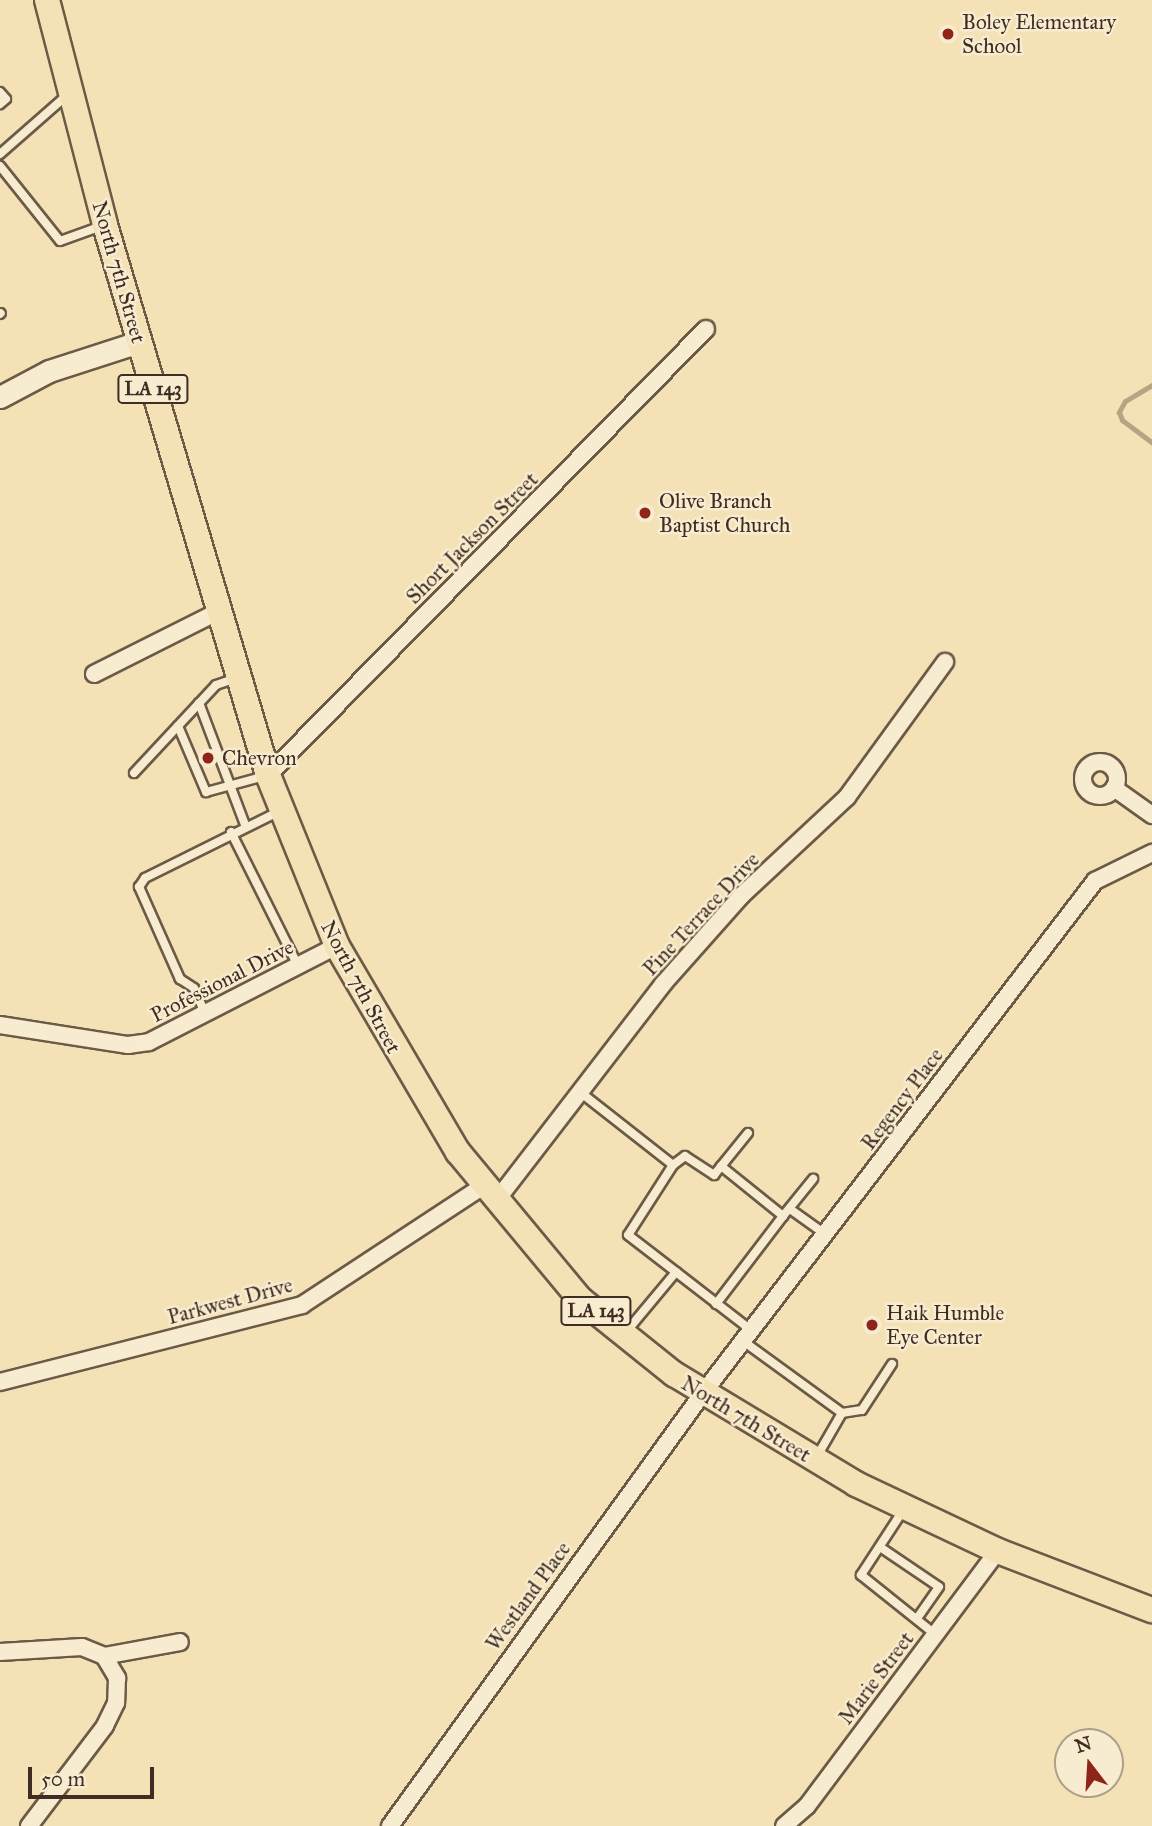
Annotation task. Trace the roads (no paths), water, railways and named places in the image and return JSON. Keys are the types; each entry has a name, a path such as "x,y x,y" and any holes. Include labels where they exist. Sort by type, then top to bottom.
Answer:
{"main road":[{"name":"North 7th Street","path":"47,0 105,225 268,775 337,946 432,1114 490,1194 579,1298 703,1393 815,1461 905,1507 998,1551 1152,1610"}],"street":[{"name":"Short Jackson Street","path":"268,775 706,329"},
{"path":"0,397 49,371 139,342"},
{"path":"94,674 219,611"},
{"name":"Pine Terrace Drive","path":"490,1194 580,1092 663,984 741,896 847,797 945,662"},
{"path":"1114,788 1152,815"},
{"name":"Regency Place","path":"703,1393 1095,881 1152,853"},
{"name":"Professional Drive","path":"0,1025 128,1045 161,1037 337,946"},
{"name":"Parkwest Drive","path":"1,1380 302,1305 490,1194"},
{"name":"Westland Place","path":"390,1826 703,1393"},
{"name":"Marie Street","path":"784,1826 807,1807 998,1551"},
{"path":"0,1652 82,1647 104,1656 180,1642"},
{"path":"29,1826 105,1726 116,1703 117,1678 104,1656"}],"lane":[{"path":"0,92 5,100 0,104"},
{"path":"0,154 70,92"},
{"path":"0,166 60,240 105,225"},
{"path":"134,773 216,685 238,677"},
{"path":"199,703 245,825"},
{"path":"178,726 203,788 212,793 268,775"},
{"path":"205,1013 194,988 180,979 139,887 145,877 245,825 281,811"},
{"path":"231,832 298,966"},
{"path":"580,1092 673,1166"},
{"path":"748,1133 714,1175 685,1156 673,1166 628,1235 716,1304 747,1335 842,1413"},
{"path":"721,1166 783,1216"},
{"path":"716,1304 813,1179"},
{"path":"790,1209 825,1234"},
{"path":"624,1334 676,1272"},
{"path":"815,1461 842,1413 862,1409 892,1364"},
{"path":"905,1507 861,1575 935,1634"},
{"path":"880,1547 939,1587 917,1619"}],"waterway":[{"path":"1152,385 1125,401 1119,412 1122,420 1152,443"}],"place":[{"name":"Boley Elementary School","path":"948,34"},
{"name":"Olive Branch Baptist Church","path":"645,513"},
{"name":"Chevron","path":"208,758"},
{"name":"Haik Humble Eye Center","path":"872,1325"}]}
